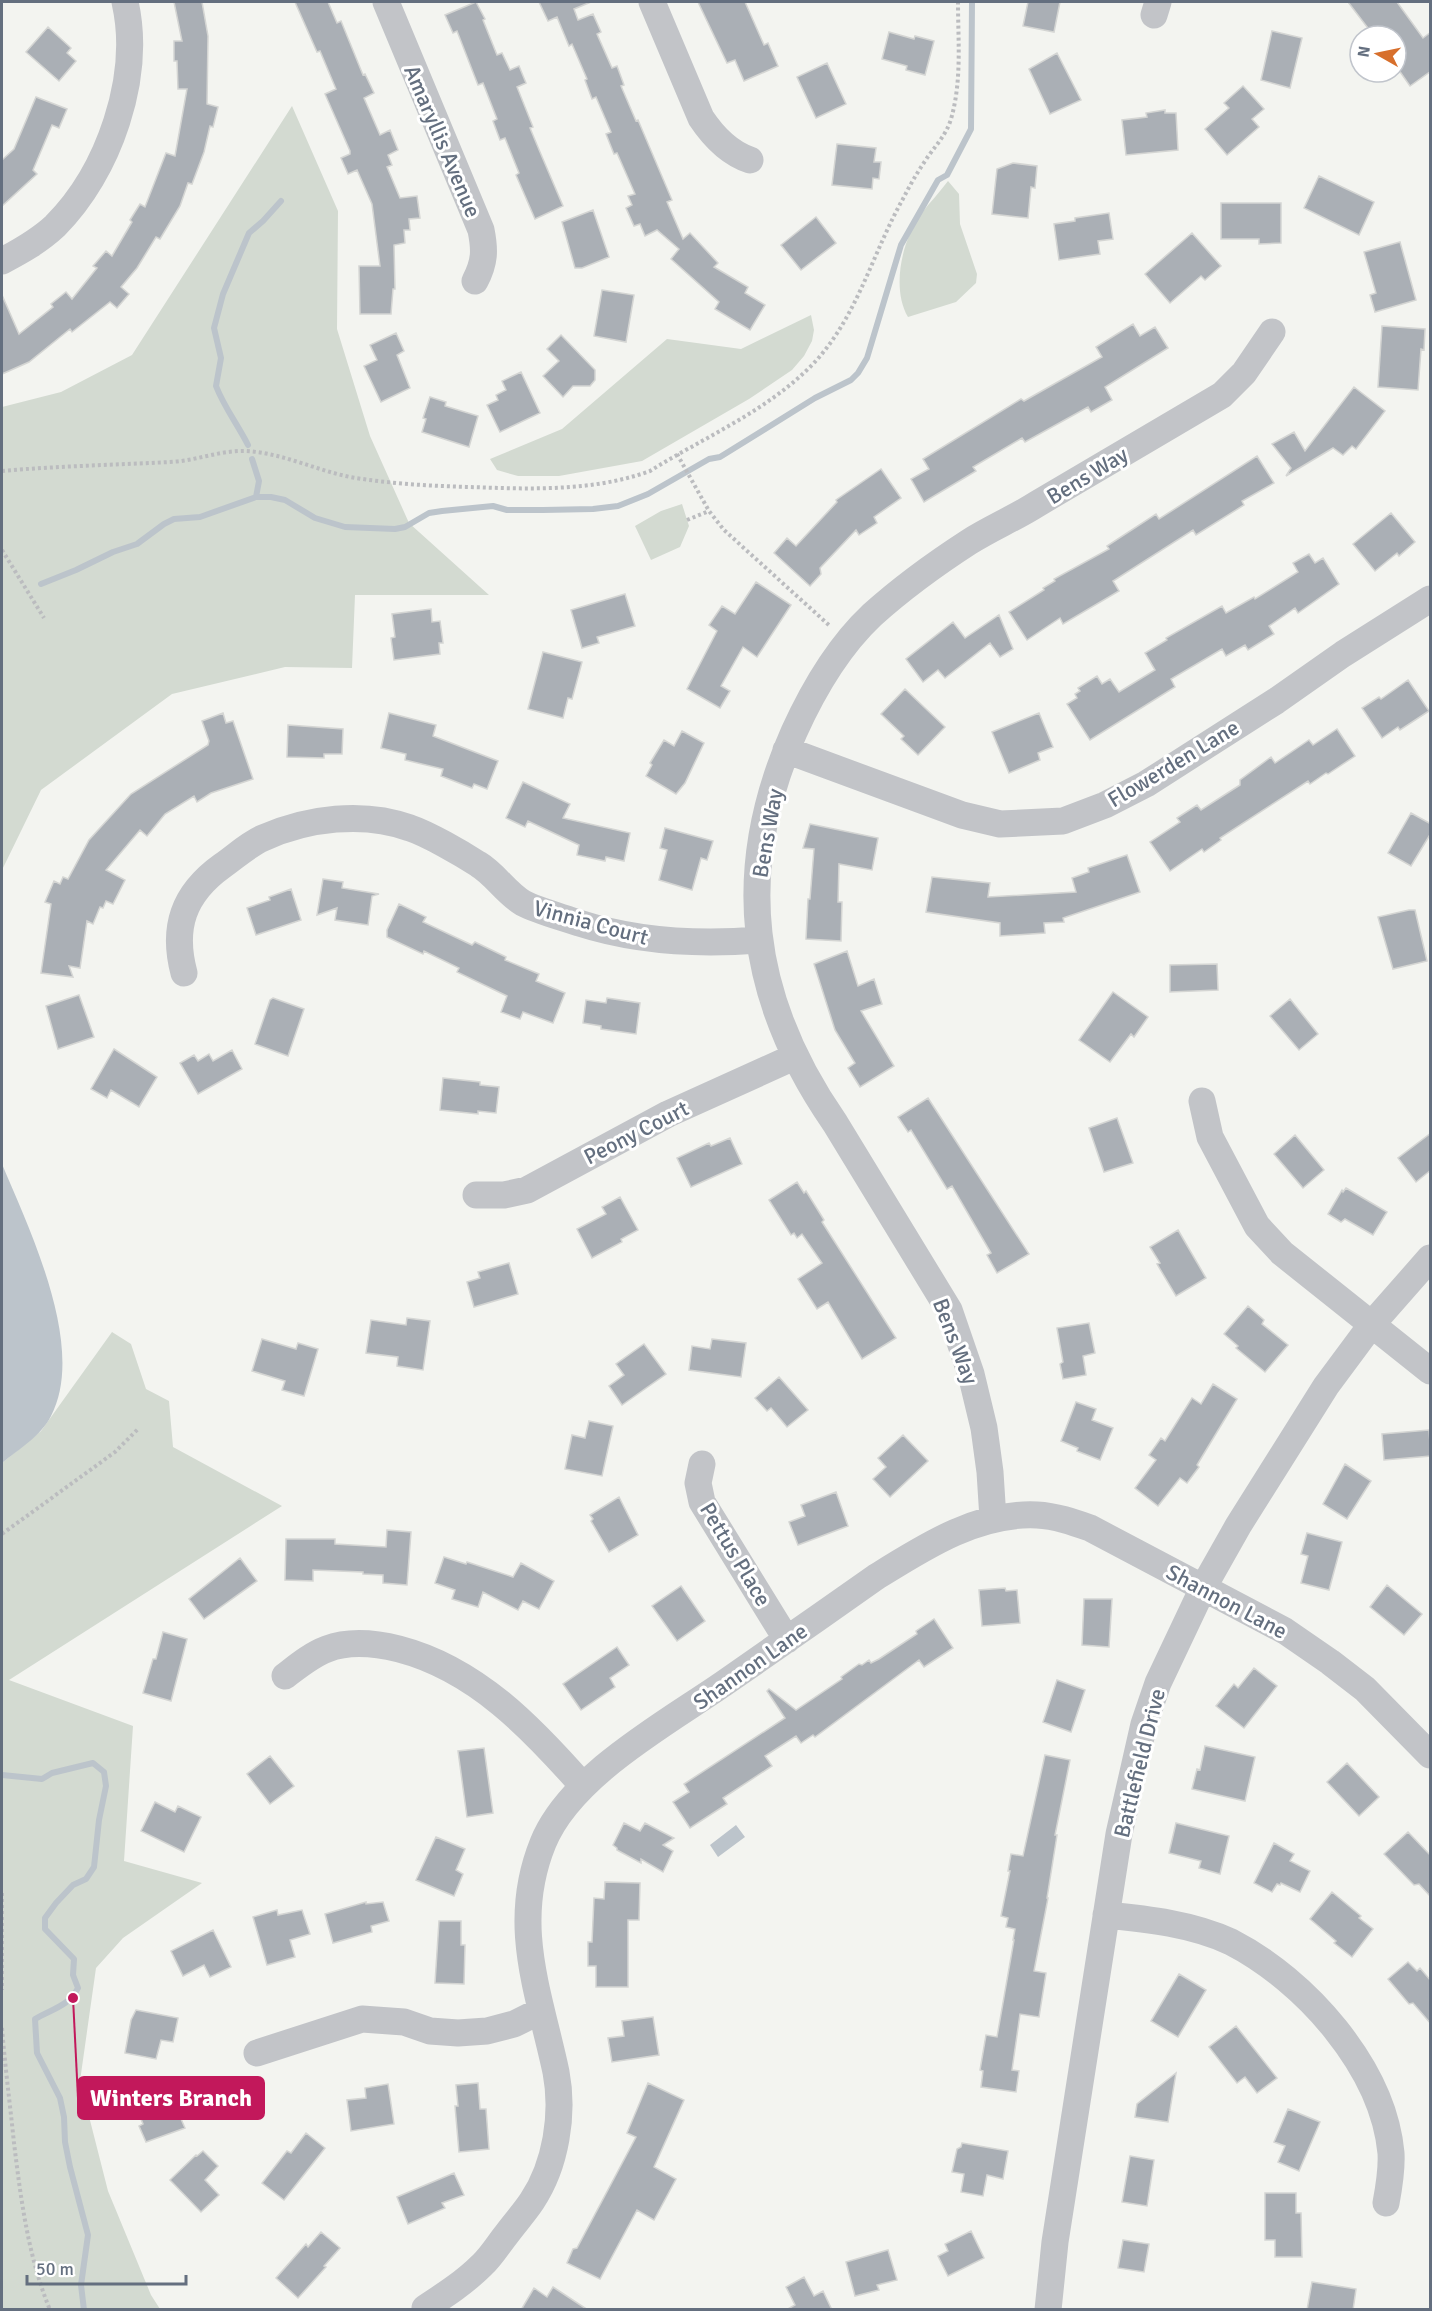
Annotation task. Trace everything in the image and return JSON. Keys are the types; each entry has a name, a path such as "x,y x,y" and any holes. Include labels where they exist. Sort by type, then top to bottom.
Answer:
{"street":[{"path":"2,261 34,244 54,227 72,208 91,181 106,152 118,117 126,80 128,49 125,2"},
{"name":"Amaryllis Avenue","path":"386,2 481,230 485,249 484,264 475,281"},
{"path":"652,2 701,118 710,132 726,147 750,160"},
{"name":"Bens Way","path":"993,1519 984,1428 971,1374 949,1310 815,1094 794,1057 777,1015 759,940 756,903 759,858 768,806 786,750 806,706 848,642 873,614 920,576 970,541 1034,506 1221,395 1244,373 1272,333"},
{"name":"Flowerden Lane","path":"786,750 962,815 1000,824 1063,821 1106,805 1146,784 1431,599"},
{"name":"Vinnia Court","path":"184,973 179,953 179,932 184,912 191,897 210,875 261,838 296,825 337,819 378,820 410,828 480,865 523,903 579,923 619,934 670,942 715,944 759,940"},
{"name":"Peony Court","path":"476,1195 504,1195 527,1190 668,1114 794,1057"},
{"path":"1202,1101 1210,1137 1257,1226 1282,1253 1431,1371"},
{"name":"Battlefield Drive","path":"1048,2310 1055,2242 1123,1815 1144,1724 1158,1683 1203,1588 1238,1526 1326,1386 1372,1324 1431,1258"},
{"name":"Pettus Place","path":"702,1464 698,1483 702,1502 787,1640"},
{"name":"Shannon Lane","path":"424,2307 456,2288 484,2264 533,2200 547,2170 556,2141 559,2111 556,2074 540,2011 527,1932 533,1874 543,1841 562,1811 583,1786 626,1751 917,1551 993,1519 1037,1515 1064,1519 1090,1528 1285,1631 1365,1689 1431,1755"},
{"path":"285,1676 312,1656 328,1648 351,1643 383,1645 414,1653 452,1669 505,1706 544,1743 583,1786"},
{"path":"1106,1915 1142,1918 1186,1927 1229,1941 1262,1960 1292,1983 1314,2004 1343,2039 1376,2099 1386,2128 1390,2153 1390,2179 1386,2203"},
{"path":"257,2053 362,2019 404,2022 430,2031 458,2033 487,2031 540,2011"}],"path":[{"path":"2,471 169,462 244,451 281,457 329,473 382,482 461,487 560,488 633,477 650,471 748,414 790,386 829,347 854,306 903,198 951,121 958,79 958,2"},
{"path":"677,454 709,511 737,544 848,642"},
{"path":"687,519 709,511"},
{"path":"2,550 44,618"},
{"path":"2,1534 115,1452 139,1428"},
{"path":"2,1893 2,1990"},
{"path":"2,2028 20,2195 28,2240 40,2285 50,2310"}],"shaded area":[{"path":"292,106 338,211 337,329 370,436 409,523 489,595 355,595 352,668 285,667 172,694 41,790 2,870 2,407 61,392 132,355"},
{"path":"948,181 959,194 960,224 977,274 976,283 956,302 908,317 900,292 904,250 921,214"},
{"path":"811,315 814,330 812,341 804,356 792,370 749,399 642,461 559,476 518,476 497,470 490,459 562,429 667,339 741,349"},
{"path":"682,504 689,526 680,547 651,560 635,526 661,511"},
{"path":"2,1164 39,1254 50,1288 58,1323 62,1357 60,1388 51,1416 36,1436 2,1463"},
{"path":"112,1332 131,1344 146,1389 169,1401 173,1447 282,1506 9,1680 133,1726 124,1861 202,1883 123,1938 96,1968 80,2081 108,2191 151,2295 160,2309 2,2310 2,1463 41,1431"},
{"path":"736,1825 745,1837 718,1857 710,1845"}],"building":[{"path":"174,2 202,2 208,36 207,104 218,107 192,184 188,183 180,206 160,239 156,237 137,268 121,287 129,294 117,308 110,302 72,332 70,329 29,362 2,374 2,295 19,334 53,307 51,304 66,292 72,299 97,268 93,266 106,251 112,256 140,204 145,207 166,153 175,156 187,89 178,89 174,41 182,41"},
{"path":"295,2 328,2 337,23 341,21 363,75 365,74 374,93 364,98 380,135 390,130 398,150 388,155 392,165 387,167 400,198 417,196 420,218 409,219 410,230 404,230 405,243 394,245 395,289 393,289 391,314 360,314 359,266 380,266 372,204 357,170 348,174 341,158 350,154 350,151 325,94 336,89"},
{"path":"476,2 485,19 483,20 497,55 502,53 510,70 519,66 526,83 517,87 533,127 530,128 563,206 535,219 516,175 519,173 505,138 500,140 493,121 497,119 483,83 478,85 457,31 453,33 445,15"},
{"path":"539,2 591,2 574,9 578,20 593,14 601,32 597,34 612,68 617,66 624,85 621,86 672,200 667,202 683,239 690,233 718,263 714,267 748,287 745,293 765,305 750,330 715,309 719,302 671,259 679,249 657,230 645,236 640,224 634,226 626,208 632,205 628,196 635,194 606,134 611,132 596,97 592,99 585,80 587,79 572,44 569,46 557,17 548,21"},
{"path":"698,2 745,2 764,45 768,43 778,66 744,81 735,60 727,63"},
{"path":"1028,2 1060,2 1054,32 1023,26"},
{"path":"1348,2 1397,2 1423,38 1431,32 1431,71 1410,86 1408,83 1408,24 1365,24"},
{"path":"48,27 71,48 67,53 76,61 59,81 26,52"},
{"path":"1272,31 1302,38 1290,88 1261,80"},
{"path":"889,32 914,39 915,36 934,41 925,75 906,70 907,66 882,59"},
{"path":"1057,53 1081,100 1050,114 1029,69"},
{"path":"827,63 846,104 816,118 797,77"},
{"path":"1243,86 1264,109 1252,119 1259,127 1227,155 1205,129 1229,108 1224,103"},
{"path":"36,97 67,109 59,128 52,125 33,170 37,174 2,206 2,160 14,149"},
{"path":"1165,110 1165,113 1176,113 1178,150 1126,155 1122,120 1147,117 1146,113"},
{"path":"837,144 876,148 874,162 881,162 879,179 873,178 872,189 832,185"},
{"path":"1013,163 1037,166 1035,188 1031,187 1028,218 992,214 997,169"},
{"path":"1319,176 1374,202 1359,235 1304,208"},
{"path":"1221,203 1281,203 1281,243 1259,244 1259,239 1221,239"},
{"path":"593,210 609,257 582,268 575,268 562,222"},
{"path":"1109,213 1113,239 1098,241 1100,254 1059,260 1054,224"},
{"path":"816,217 836,243 801,270 781,245"},
{"path":"1192,233 1221,266 1205,280 1201,276 1170,303 1145,274"},
{"path":"1400,242 1416,300 1375,312 1370,295 1376,293 1364,252"},
{"path":"602,290 634,295 626,342 594,336"},
{"path":"1133,324 1140,336 1155,327 1168,348 1105,387 1112,400 1091,412 1088,407 1025,442 1022,438 973,467 976,471 924,502 911,479 929,469 923,459 1021,399 1024,401 1102,357 1096,347"},
{"path":"1382,326 1425,329 1418,390 1378,387"},
{"path":"396,333 404,351 397,355 410,388 381,402 364,366 377,360 370,345"},
{"path":"561,335 595,370 595,380 590,386 573,386 563,397 543,376 559,361 547,349"},
{"path":"521,372 540,413 500,432 487,405 498,400 496,395 506,390 502,381"},
{"path":"1354,387 1385,411 1356,449 1352,446 1343,455 1333,448 1286,476 1291,468 1272,444 1294,432 1305,451"},
{"path":"430,397 446,402 445,406 478,416 469,447 422,432 426,419 423,418"},
{"path":"1257,456 1274,483 1242,501 1244,505 1196,535 1193,530 1113,581 1119,591 1063,624 1060,618 1027,640 1009,612 1044,590 1043,588 1055,581 1054,579 1109,549 1107,546 1156,514 1159,519"},
{"path":"881,469 901,498 874,517 877,523 859,535 856,530 820,568 821,574 810,586 774,553 787,538 796,546 837,502 836,500"},
{"path":"1391,513 1415,542 1399,556 1397,553 1375,571 1353,544"},
{"path":"1309,554 1315,563 1323,558 1339,584 1298,613 1295,608 1269,626 1274,634 1248,650 1245,645 1226,656 1222,649 1171,679 1175,687 1090,740 1067,704 1077,698 1075,694 1080,691 1078,688 1097,676 1102,684 1110,679 1119,692 1155,670 1145,653 1167,640 1166,638 1222,606 1226,613 1254,597 1255,599 1298,572 1293,563"},
{"path":"756,582 791,605 757,657 743,647 721,686 730,691 720,708 687,689 717,631 709,625 722,606 735,614"},
{"path":"625,594 635,626 597,637 599,643 582,648 571,610"},
{"path":"431,609 432,622 440,621 443,643 439,643 440,654 394,660 391,638 395,637 392,614"},
{"path":"999,615 1013,649 1000,657 990,643 945,678 938,670 923,682 906,659 953,622 965,638"},
{"path":"543,652 582,662 572,699 568,698 563,718 528,709"},
{"path":"1408,680 1429,711 1400,730 1398,727 1382,738 1362,708 1379,697 1381,699"},
{"path":"905,689 945,727 918,755 901,739 904,736 881,714"},
{"path":"223,713 226,723 233,721 253,779 211,793 197,802 194,796 165,814 147,836 140,830 106,870 125,880 113,904 106,901 103,908 100,907 93,924 87,921 80,968 69,966 73,977 41,973 51,904 45,902 54,881 60,884 63,877 68,879 89,840 131,794 208,745 209,741 202,721"},
{"path":"389,713 436,725 433,736 498,761 487,789 474,784 472,788 441,776 443,769 405,760 406,754 381,748"},
{"path":"1039,713 1053,747 1038,753 1040,760 1009,773 992,732"},
{"path":"288,725 343,729 342,754 324,754 324,758 287,757"},
{"path":"1337,729 1355,756 1310,784 1308,781 1220,838 1221,840 1204,852 1202,849 1170,871 1150,842 1180,822 1177,818 1197,805 1201,810 1240,785 1240,780 1271,757 1275,763 1309,740 1313,745"},
{"path":"682,731 704,743 685,783 676,794 646,776 652,765 650,763 664,740 674,746"},
{"path":"523,782 570,804 563,818 630,833 624,861 606,857 605,861 577,855 579,845 528,821 525,827 506,818"},
{"path":"1411,813 1431,824 1431,833 1411,866 1388,853"},
{"path":"810,824 878,838 872,870 839,864 838,902 842,902 841,941 806,939 814,849 803,848"},
{"path":"665,828 713,841 707,860 701,858 692,890 659,880 667,850 660,848"},
{"path":"1127,855 1140,892 1063,918 1064,922 1044,923 1045,933 1000,936 1000,923 926,912 932,877 990,883 988,897 1076,892 1072,878 1089,872 1088,868"},
{"path":"323,879 343,882 342,888 379,894 372,896 368,925 335,920 337,908 317,915"},
{"path":"291,889 301,920 256,935 247,908"},
{"path":"399,904 426,917 423,922 472,945 475,942 506,957 505,960 539,974 536,981 565,993 553,1023 523,1012 520,1019 501,1012 507,996 457,972 459,968 387,937 387,930"},
{"path":"1415,910 1427,961 1393,969 1378,917"},
{"path":"847,951 858,986 874,979 882,1004 861,1011 894,1066 860,1087 848,1068 855,1063 835,1030 814,964"},
{"path":"1217,964 1218,990 1170,992 1170,965"},
{"path":"1113,992 1148,1017 1134,1037 1131,1034 1110,1062 1079,1040"},
{"path":"79,995 94,1037 58,1049 46,1006"},
{"path":"273,998 304,1009 288,1056 255,1044 270,1000"},
{"path":"607,998 640,1003 636,1034 601,1029 601,1026 583,1023 586,1000 606,1003"},
{"path":"1290,999 1318,1034 1299,1050 1270,1016"},
{"path":"114,1049 157,1077 139,1107 111,1090 107,1098 91,1089"},
{"path":"232,1050 242,1069 198,1094 180,1063 194,1055 198,1061 209,1054 213,1061"},
{"path":"443,1078 480,1082 480,1085 499,1087 496,1113 478,1111 478,1114 440,1110"},
{"path":"928,1098 1029,1254 997,1273 987,1255 991,1253 952,1186 947,1189 911,1130 908,1132 898,1117"},
{"path":"1117,1118 1133,1163 1104,1172 1089,1128"},
{"path":"1431,1133 1431,1170 1416,1182 1398,1158"},
{"path":"1295,1135 1324,1170 1303,1188 1274,1154"},
{"path":"730,1138 742,1164 691,1187 677,1158 709,1143 711,1146"},
{"path":"797,1182 804,1193 806,1191 824,1220 822,1222 896,1338 862,1359 828,1302 817,1309 798,1279 822,1263 802,1234 797,1238 794,1233 791,1235 769,1200"},
{"path":"1346,1188 1387,1212 1373,1235 1345,1219 1341,1222 1328,1214 1342,1190 1343,1192"},
{"path":"620,1197 638,1230 621,1239 622,1242 592,1258 577,1229 606,1214 602,1207"},
{"path":"1178,1230 1206,1278 1176,1296 1150,1247"},
{"path":"509,1263 518,1294 474,1307 467,1282 480,1278 478,1272"},
{"path":"1248,1306 1264,1320 1262,1324 1288,1345 1265,1372 1236,1348 1238,1346 1224,1334"},
{"path":"407,1318 430,1321 423,1370 397,1366 398,1357 366,1353 371,1320 406,1325"},
{"path":"1089,1323 1095,1353 1083,1356 1086,1375 1063,1379 1060,1364 1063,1362 1057,1328"},
{"path":"262,1339 296,1349 298,1343 318,1349 304,1396 282,1390 285,1381 252,1371"},
{"path":"712,1339 746,1343 741,1377 689,1370 692,1346 710,1349"},
{"path":"644,1344 666,1374 622,1405 609,1386 624,1375 616,1364"},
{"path":"779,1377 808,1410 787,1427 771,1408 767,1411 755,1398"},
{"path":"1213,1384 1237,1399 1197,1465 1199,1467 1187,1483 1180,1478 1158,1506 1135,1488 1156,1460 1149,1455 1161,1438 1165,1441 1192,1398 1201,1404"},
{"path":"1076,1402 1096,1409 1092,1420 1113,1428 1100,1460 1077,1451 1078,1448 1061,1441"},
{"path":"589,1421 613,1426 602,1476 565,1469 572,1435 585,1438"},
{"path":"1429,1430 1431,1456 1384,1460 1382,1434"},
{"path":"903,1435 928,1461 890,1497 873,1479 886,1467 878,1458"},
{"path":"1345,1464 1371,1481 1347,1519 1323,1504"},
{"path":"836,1492 848,1526 798,1545 789,1522 805,1516 801,1505"},
{"path":"619,1497 638,1535 609,1552 591,1521 593,1519 590,1515"},
{"path":"387,1530 411,1532 407,1585 383,1583 383,1575 363,1574 363,1572 313,1570 313,1581 285,1580 286,1539 335,1539 335,1544 386,1547"},
{"path":"1307,1533 1342,1542 1329,1590 1301,1583 1308,1556 1301,1554"},
{"path":"444,1557 513,1577 521,1563 554,1581 539,1609 523,1601 518,1610 483,1592 478,1607 452,1599 455,1590 435,1583"},
{"path":"240,1558 257,1581 204,1619 189,1599"},
{"path":"1387,1585 1422,1614 1404,1635 1370,1607"},
{"path":"681,1586 705,1621 677,1641 652,1606"},
{"path":"1005,1588 1006,1591 1017,1590 1020,1623 982,1626 979,1590"},
{"path":"1084,1599 1112,1599 1109,1647 1082,1645"},
{"path":"934,1619 953,1648 924,1667 919,1660 815,1737 813,1735 801,1743 796,1736 765,1756 772,1766 723,1798 727,1804 690,1828 673,1802 689,1792 684,1784 785,1718 767,1691 769,1689 796,1710 842,1679 841,1677 859,1664 862,1665 869,1660 871,1663 879,1659 917,1634 916,1631"},
{"path":"163,1632 187,1639 171,1701 143,1693"},
{"path":"617,1647 629,1665 610,1678 615,1687 581,1710 563,1684"},
{"path":"1254,1668 1277,1686 1244,1728 1216,1706 1234,1684 1238,1688"},
{"path":"1057,1680 1085,1690 1071,1732 1043,1722"},
{"path":"1205,1746 1255,1757 1245,1801 1192,1789 1197,1769 1200,1770"},
{"path":"484,1748 493,1813 467,1817 458,1751"},
{"path":"1045,1755 1070,1760 1055,1835 1057,1835 1048,1898 1034,1971 1046,1973 1039,2017 1020,2014 1012,2070 1019,2071 1016,2092 981,2087 983,2071 980,2070 986,2035 997,2037 1014,1940 1015,1929 1006,1927 1008,1918 1001,1916 1011,1854 1023,1856"},
{"path":"270,1756 294,1786 270,1804 247,1774"},
{"path":"1347,1763 1379,1797 1359,1816 1327,1782"},
{"path":"155,1802 175,1812 178,1806 201,1817 184,1852 141,1831"},
{"path":"624,1823 640,1831 645,1823 674,1838 663,1845 673,1851 663,1872 641,1859 641,1863 617,1850 613,1845"},
{"path":"1176,1823 1229,1836 1220,1874 1199,1868 1201,1861 1169,1853"},
{"path":"1408,1832 1431,1856 1431,1897 1419,1884 1414,1885 1384,1854"},
{"path":"436,1837 465,1849 456,1870 463,1874 454,1896 416,1880"},
{"path":"1274,1843 1294,1854 1290,1861 1310,1871 1300,1892 1281,1883 1277,1884 1272,1892 1254,1883"},
{"path":"605,1882 640,1883 639,1920 628,1920 628,1987 596,1987 596,1966 588,1966 588,1942 592,1942 594,1898 604,1899"},
{"path":"1332,1892 1373,1929 1352,1957 1310,1919"},
{"path":"366,1902 366,1904 383,1902 389,1921 371,1926 372,1932 333,1943 325,1914"},
{"path":"277,1910 278,1915 302,1910 310,1934 290,1940 295,1957 267,1965 253,1917"},
{"path":"439,1921 461,1921 461,1945 465,1945 464,1984 435,1983"},
{"path":"213,1930 231,1967 210,1977 204,1965 183,1976 171,1951"},
{"path":"1408,1962 1417,1971 1420,1968 1431,1981 1431,2024 1413,2003 1409,2004 1388,1979"},
{"path":"1179,1974 1206,1990 1178,2037 1151,2021"},
{"path":"136,2010 178,2018 173,2042 161,2040 156,2059 125,2053 131,2020"},
{"path":"653,2017 659,2055 612,2062 608,2038 624,2036 622,2021"},
{"path":"1236,2026 1277,2078 1257,2093 1245,2077 1237,2083 1209,2047"},
{"path":"1176,2073 1168,2122 1135,2117 1137,2104"},
{"path":"174,2082 184,2107 177,2110 185,2128 146,2142 139,2126 143,2124 133,2100"},
{"path":"478,2083 480,2109 486,2109 489,2149 459,2152 455,2106 458,2106 456,2085"},
{"path":"648,2083 684,2100 654,2167 676,2179 654,2220 637,2210 600,2279 567,2263 636,2137 627,2133"},
{"path":"388,2084 394,2124 351,2131 347,2100 366,2098 365,2088"},
{"path":"1288,2109 1320,2122 1299,2171 1278,2162 1285,2146 1274,2142"},
{"path":"306,2133 325,2148 284,2200 262,2183 287,2151 291,2153"},
{"path":"962,2143 1008,2151 1003,2179 987,2175 983,2196 961,2192 964,2174 952,2172 957,2149"},
{"path":"203,2151 218,2166 205,2180 219,2195 201,2212 170,2180"},
{"path":"1130,2156 1154,2160 1147,2206 1122,2202"},
{"path":"454,2173 464,2195 442,2203 445,2208 408,2224 397,2197"},
{"path":"1265,2193 1296,2193 1296,2213 1301,2213 1302,2257 1275,2257 1275,2240 1265,2240"},
{"path":"971,2231 984,2258 948,2276 938,2256 948,2251 945,2244"},
{"path":"321,2232 340,2248 298,2298 276,2278 306,2244 308,2247"},
{"path":"1123,2240 1149,2244 1144,2272 1118,2268"},
{"path":"888,2250 897,2280 877,2285 879,2290 855,2296 846,2262"},
{"path":"804,2277 814,2296 823,2291 832,2310 786,2310 795,2305 786,2287"},
{"path":"1312,2282 1356,2289 1353,2310 1307,2310"},
{"path":"553,2287 588,2310 521,2310 534,2288 547,2297"}],"waterway":[{"path":"41,584 113,552 137,544 174,519 200,517 256,497 285,500 315,518 345,527 395,529 405,527 429,513 442,511 493,506 507,510 593,509 618,506 648,494 709,459 720,457 815,398 851,380 867,358 901,245 938,180 947,175 971,129 972,2"},
{"path":"248,445 216,386 221,358 214,328 223,294 249,233 281,201"},
{"path":"252,459 259,481 256,497"},
{"path":"2,1775 42,1779 52,1773 93,1763 104,1772 106,1786 99,1820 94,1867 86,1879 73,1885 45,1918 45,1929 74,1959 73,1975 78,1988 65,2003 35,2019 37,2053 60,2098 70,2167 88,2235 81,2285 84,2310"}],"place":[{"name":"Winters Branch","path":"73,1998"}]}
